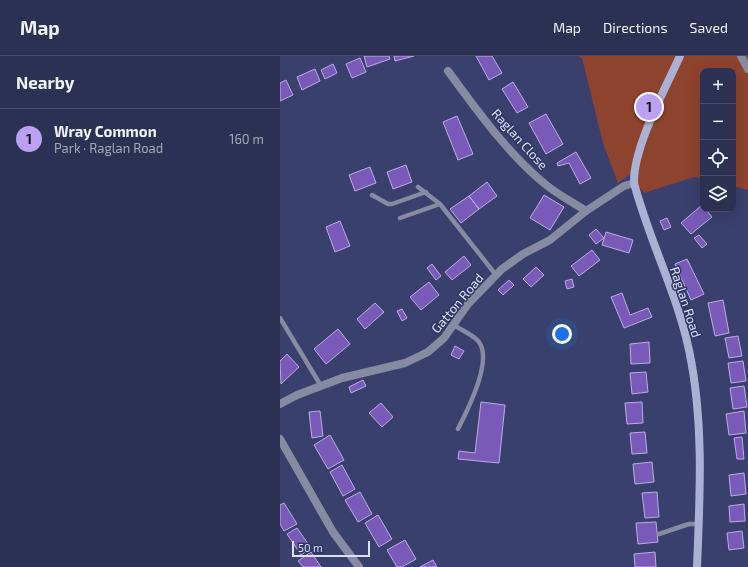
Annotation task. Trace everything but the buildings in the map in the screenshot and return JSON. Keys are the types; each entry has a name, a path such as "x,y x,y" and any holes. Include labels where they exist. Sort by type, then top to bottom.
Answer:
{"street":[{"name":"Raglan Road","path":"680,56 640,149 635,166 634,183 674,298 689,350 698,422 700,502 697,567"},
{"path":"741,56 748,69"},
{"name":"Raglan Close","path":"448,71 526,167 545,185 586,211"},
{"name":"Gatton Road","path":"280,404 342,378 405,363 420,357 436,346 454,325 468,304 496,275 523,254 550,240 586,211 624,186 634,183"},
{"path":"280,439 333,532 360,567"}],"lane":[{"path":"418,187 440,204 496,275"},
{"path":"372,195 388,204 392,204 426,192"},
{"path":"400,218 440,204"},
{"path":"280,318 322,386"},
{"path":"454,325 479,342 484,354 472,400 458,429"},
{"path":"659,534 689,524 699,524"}],"shaded area":[{"path":"578,56 748,56 748,190 736,187 736,68 700,68 700,178 694,177 644,193 629,175 618,183 603,143 582,58"}],"place":[{"name":"Wray Common","path":"649,107"}]}
